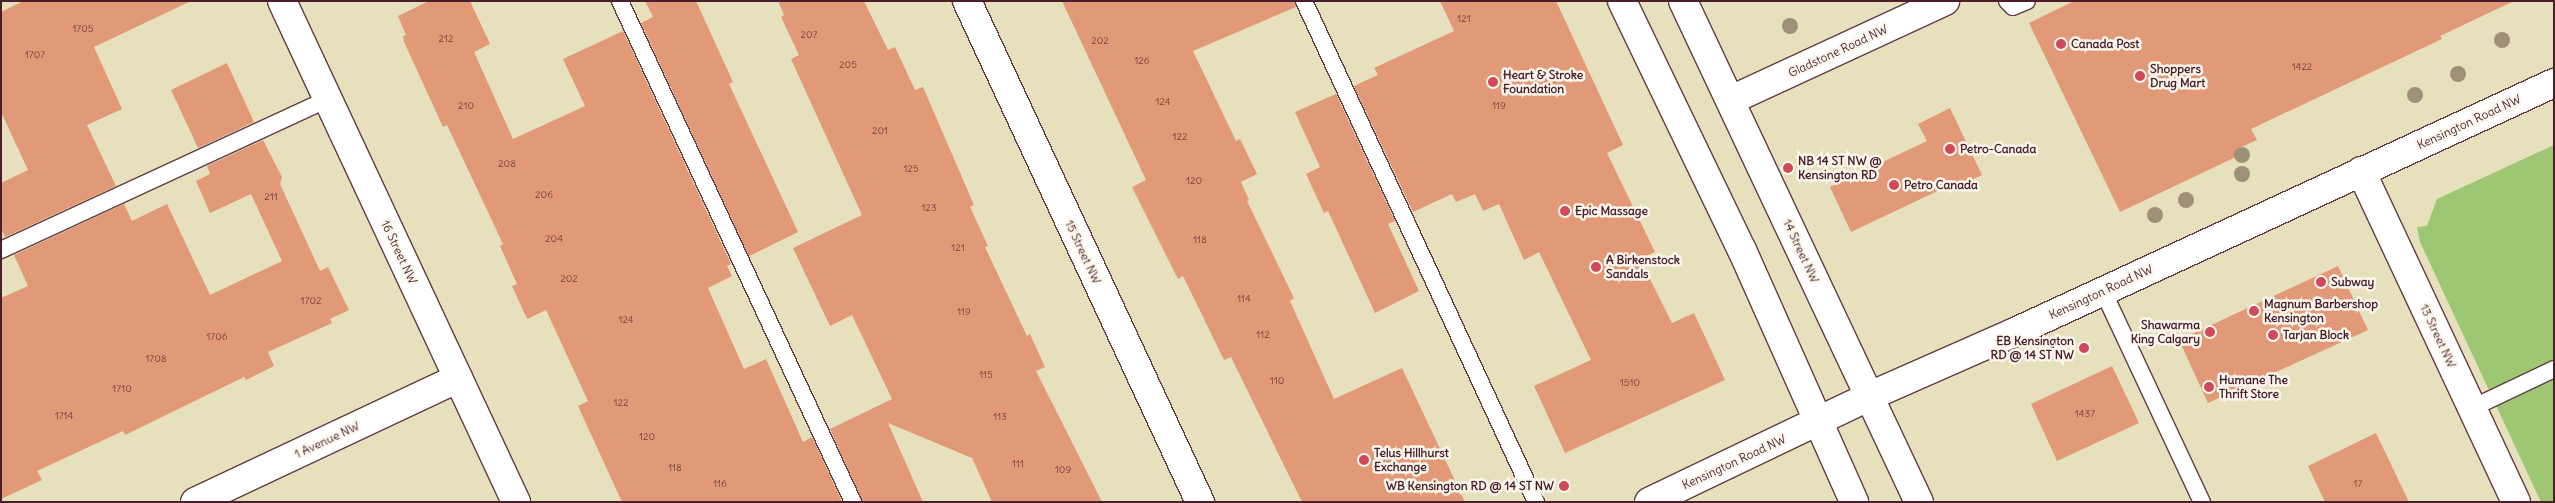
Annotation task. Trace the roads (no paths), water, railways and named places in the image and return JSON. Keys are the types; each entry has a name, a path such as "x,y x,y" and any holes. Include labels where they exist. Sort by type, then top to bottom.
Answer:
{"street":[{"name":"16 Street NW","path":"282,1 516,502"},
{"name":"15 Street NW","path":"967,1 1200,502"},
{"path":"1622,1 1742,250 1854,502"},
{"name":"14 Street NW","path":"1683,1 1919,502"},
{"name":"Gladstone Road NW","path":"1731,100 1944,1"},
{"name":"Kensington Road NW","path":"1649,502 1870,396 2554,83"},
{"name":"13 Street NW","path":"2361,171 2516,502"},
{"name":"1 Avenue NW","path":"195,502 458,378"}],"lane":[{"path":"620,1 853,502"},
{"path":"1304,1 1536,502"},
{"path":"2007,1 2013,8 2027,1"},
{"path":"1,250 328,99"},
{"path":"2103,291 2202,502"},
{"path":"2472,408 2554,369"}],"place":[{"name":"Canada Post","path":"2061,44"},
{"name":"Shoppers Drug Mart","path":"2140,76"},
{"name":"Heart & Stroke Foundation","path":"1493,82"},
{"name":"Petro-Canada","path":"1950,149"},
{"name":"NB 14 ST NW @ Kensington RD","path":"1788,168"},
{"name":"Petro Canada","path":"1894,185"},
{"name":"Epic Massage","path":"1565,211"},
{"name":"A Birkenstock Sandals","path":"1596,267"},
{"name":"Subway","path":"2321,282"},
{"name":"Magnum Barbershop Kensington","path":"2254,311"},
{"name":"Shawarma King Calgary","path":"2210,332"},
{"name":"Tarjan Block","path":"2273,335"},
{"name":"EB Kensington RD @ 14 ST NW","path":"2084,348"},
{"name":"Humane The Thrift Store","path":"2209,387"},
{"name":"Telus Hillhurst Exchange","path":"1364,460"},
{"name":"WB Kensington RD @ 14 ST NW","path":"1564,486"}]}
